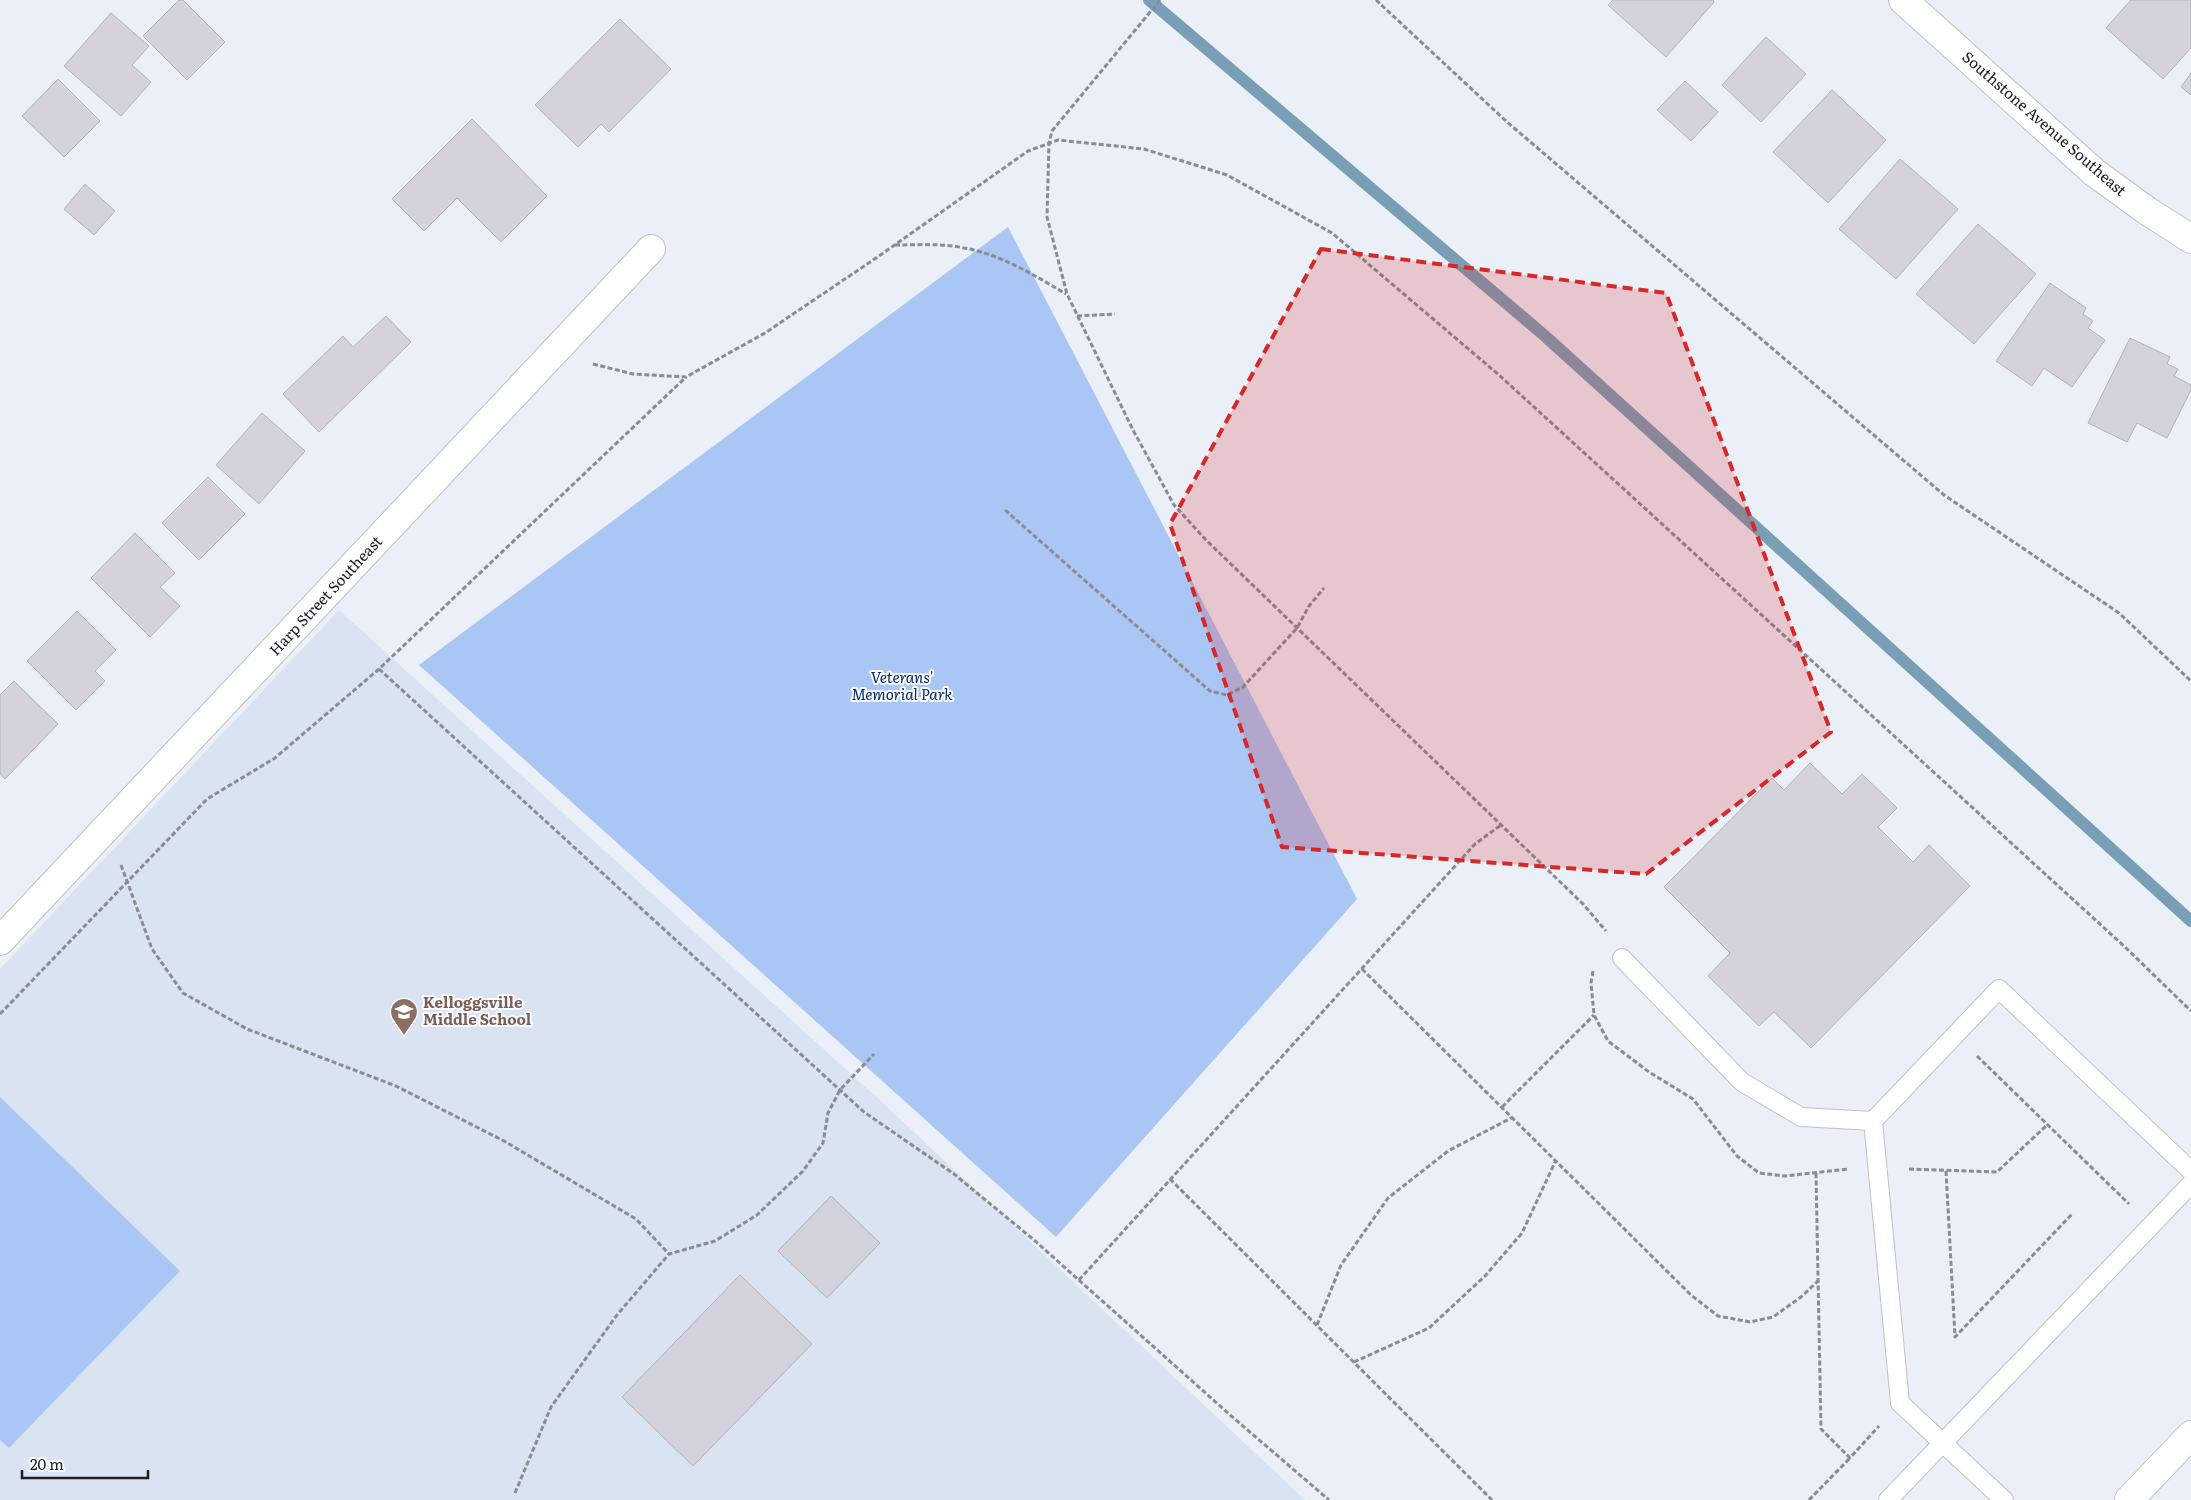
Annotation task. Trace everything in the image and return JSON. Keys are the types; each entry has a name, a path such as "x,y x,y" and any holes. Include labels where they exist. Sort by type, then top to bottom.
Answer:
{"street":[{"name":"Southstone Avenue Southeast","path":"1903,0 2095,173 2146,210 2191,239"},
{"name":"Harp Street Southeast","path":"0,941 651,249"},
{"path":"2129,1500 2191,1435"}],"lane":[{"path":"1622,958 1742,1082 1801,1118 1873,1121 1999,989 2191,1170"},
{"path":"1873,1121 1900,1403 2004,1500"},
{"path":"1888,1500 2191,1184"}],"path":[{"path":"1160,0 1052,131 1049,143 1048,217 1067,294 1134,430 1174,505 1206,540 1583,904 1608,934"},
{"path":"1376,0 1507,122 1944,495 2119,613 2191,681"},
{"path":"0,1014 208,799 275,758 379,669 686,377 765,332 1028,151 1058,140 1144,149 1227,175 1332,234 1507,381 2125,947 2191,1011"},
{"path":"894,245 933,245 965,248 1000,258 1067,294"},
{"path":"1078,316 1115,314"},
{"path":"553,354 633,374 686,377"},
{"path":"1005,510 1210,691 1227,695 1243,686 1297,628 1309,606 1324,588"},
{"path":"379,669 864,1112 954,1174 1034,1240 1329,1500"},
{"path":"1078,1280 1475,844 1501,824"},
{"path":"110,826 127,882 152,949 183,993 247,1030 396,1086 504,1141 636,1219 669,1254"},
{"path":"1595,964 1591,983 1594,1015 1608,1041 1649,1072 1692,1099 1737,1156 1759,1173 1784,1176 1877,1167 1997,1172 2048,1124"},
{"path":"1362,969 1692,1294 1718,1316 1750,1322 1773,1317 1801,1297 1818,1281"},
{"path":"1502,1107 1594,1015"},
{"path":"1955,1036 2048,1124 2150,1226"},
{"path":"515,1494 551,1406 617,1315 669,1254 715,1241 757,1215 803,1172 823,1143 828,1113 840,1090 874,1054"},
{"path":"1317,1325 1341,1265 1388,1198 1448,1151 1513,1118"},
{"path":"1354,1362 1429,1328 1485,1276 1522,1233 1556,1160"},
{"path":"1946,1171 1954,1337 2073,1212"},
{"path":"1816,1172 1821,1429 1850,1458"},
{"path":"1170,1179 1492,1500"},
{"path":"1809,1500 1900,1403"}],"highlighted area":[{"path":"1321,249 1666,293 1831,732 1646,874 1282,847 1170,524"}],"shaded area":[{"name":"Kelloggsville Middle School","path":"339,610 883,1103 1305,1500 0,1500 0,969"}],"green space":[{"name":"Veterans' Memorial Park","path":"1008,227 1357,899 1056,1237 419,665"},
{"path":"0,1097 180,1271 9,1448 0,1440"}],"building":[{"path":"179,0 183,0 225,42 187,80 143,36"},
{"path":"1613,0 1713,0 1714,2 1666,57 1608,5"},
{"path":"2131,0 2191,0 2191,48 2163,79 2106,28"},
{"path":"111,13 149,46 132,65 151,82 121,116 64,66"},
{"path":"620,19 671,69 609,132 601,124 578,147 535,105"},
{"path":"1766,37 1806,74 1761,122 1722,85"},
{"path":"2191,73 2191,95 2181,87"},
{"path":"58,79 100,121 64,157 22,116"},
{"path":"1685,81 1718,112 1691,141 1657,110"},
{"path":"1832,90 1886,140 1828,203 1773,152"},
{"path":"472,119 547,196 501,242 457,198 424,231 392,199"},
{"path":"1900,159 1958,209 1896,279 1839,229"},
{"path":"85,184 115,211 94,235 64,209"},
{"path":"1978,224 2036,274 1974,344 1916,294"},
{"path":"2050,283 2086,308 2083,314 2093,321 2088,328 2105,340 2072,387 2044,368 2032,386 1996,361"},
{"path":"386,316 411,342 319,432 283,394 343,336 353,347"},
{"path":"2130,338 2170,357 2167,364 2178,369 2174,376 2191,385 2191,390 2167,438 2137,423 2127,442 2088,423"},
{"path":"262,413 305,451 259,504 216,465"},
{"path":"208,477 245,514 199,560 162,523"},
{"path":"135,533 175,573 160,587 180,606 150,637 91,578"},
{"path":"77,611 116,650 95,671 105,681 76,710 27,661"},
{"path":"14,681 58,724 5,779 0,774 0,695"},
{"path":"1810,763 1842,794 1862,774 1897,808 1878,827 1913,862 1929,845 1970,886 1811,1048 1774,1012 1759,1026 1708,976 1730,953 1664,887 1772,778 1784,790"},
{"path":"831,1196 880,1243 827,1298 778,1251"},
{"path":"740,1275 812,1344 693,1466 622,1397"}],"waterway":[{"path":"1149,0 1545,336 2191,921"}],"place":[{"name":"Kelloggsville Middle School","path":"404,1036"}]}
